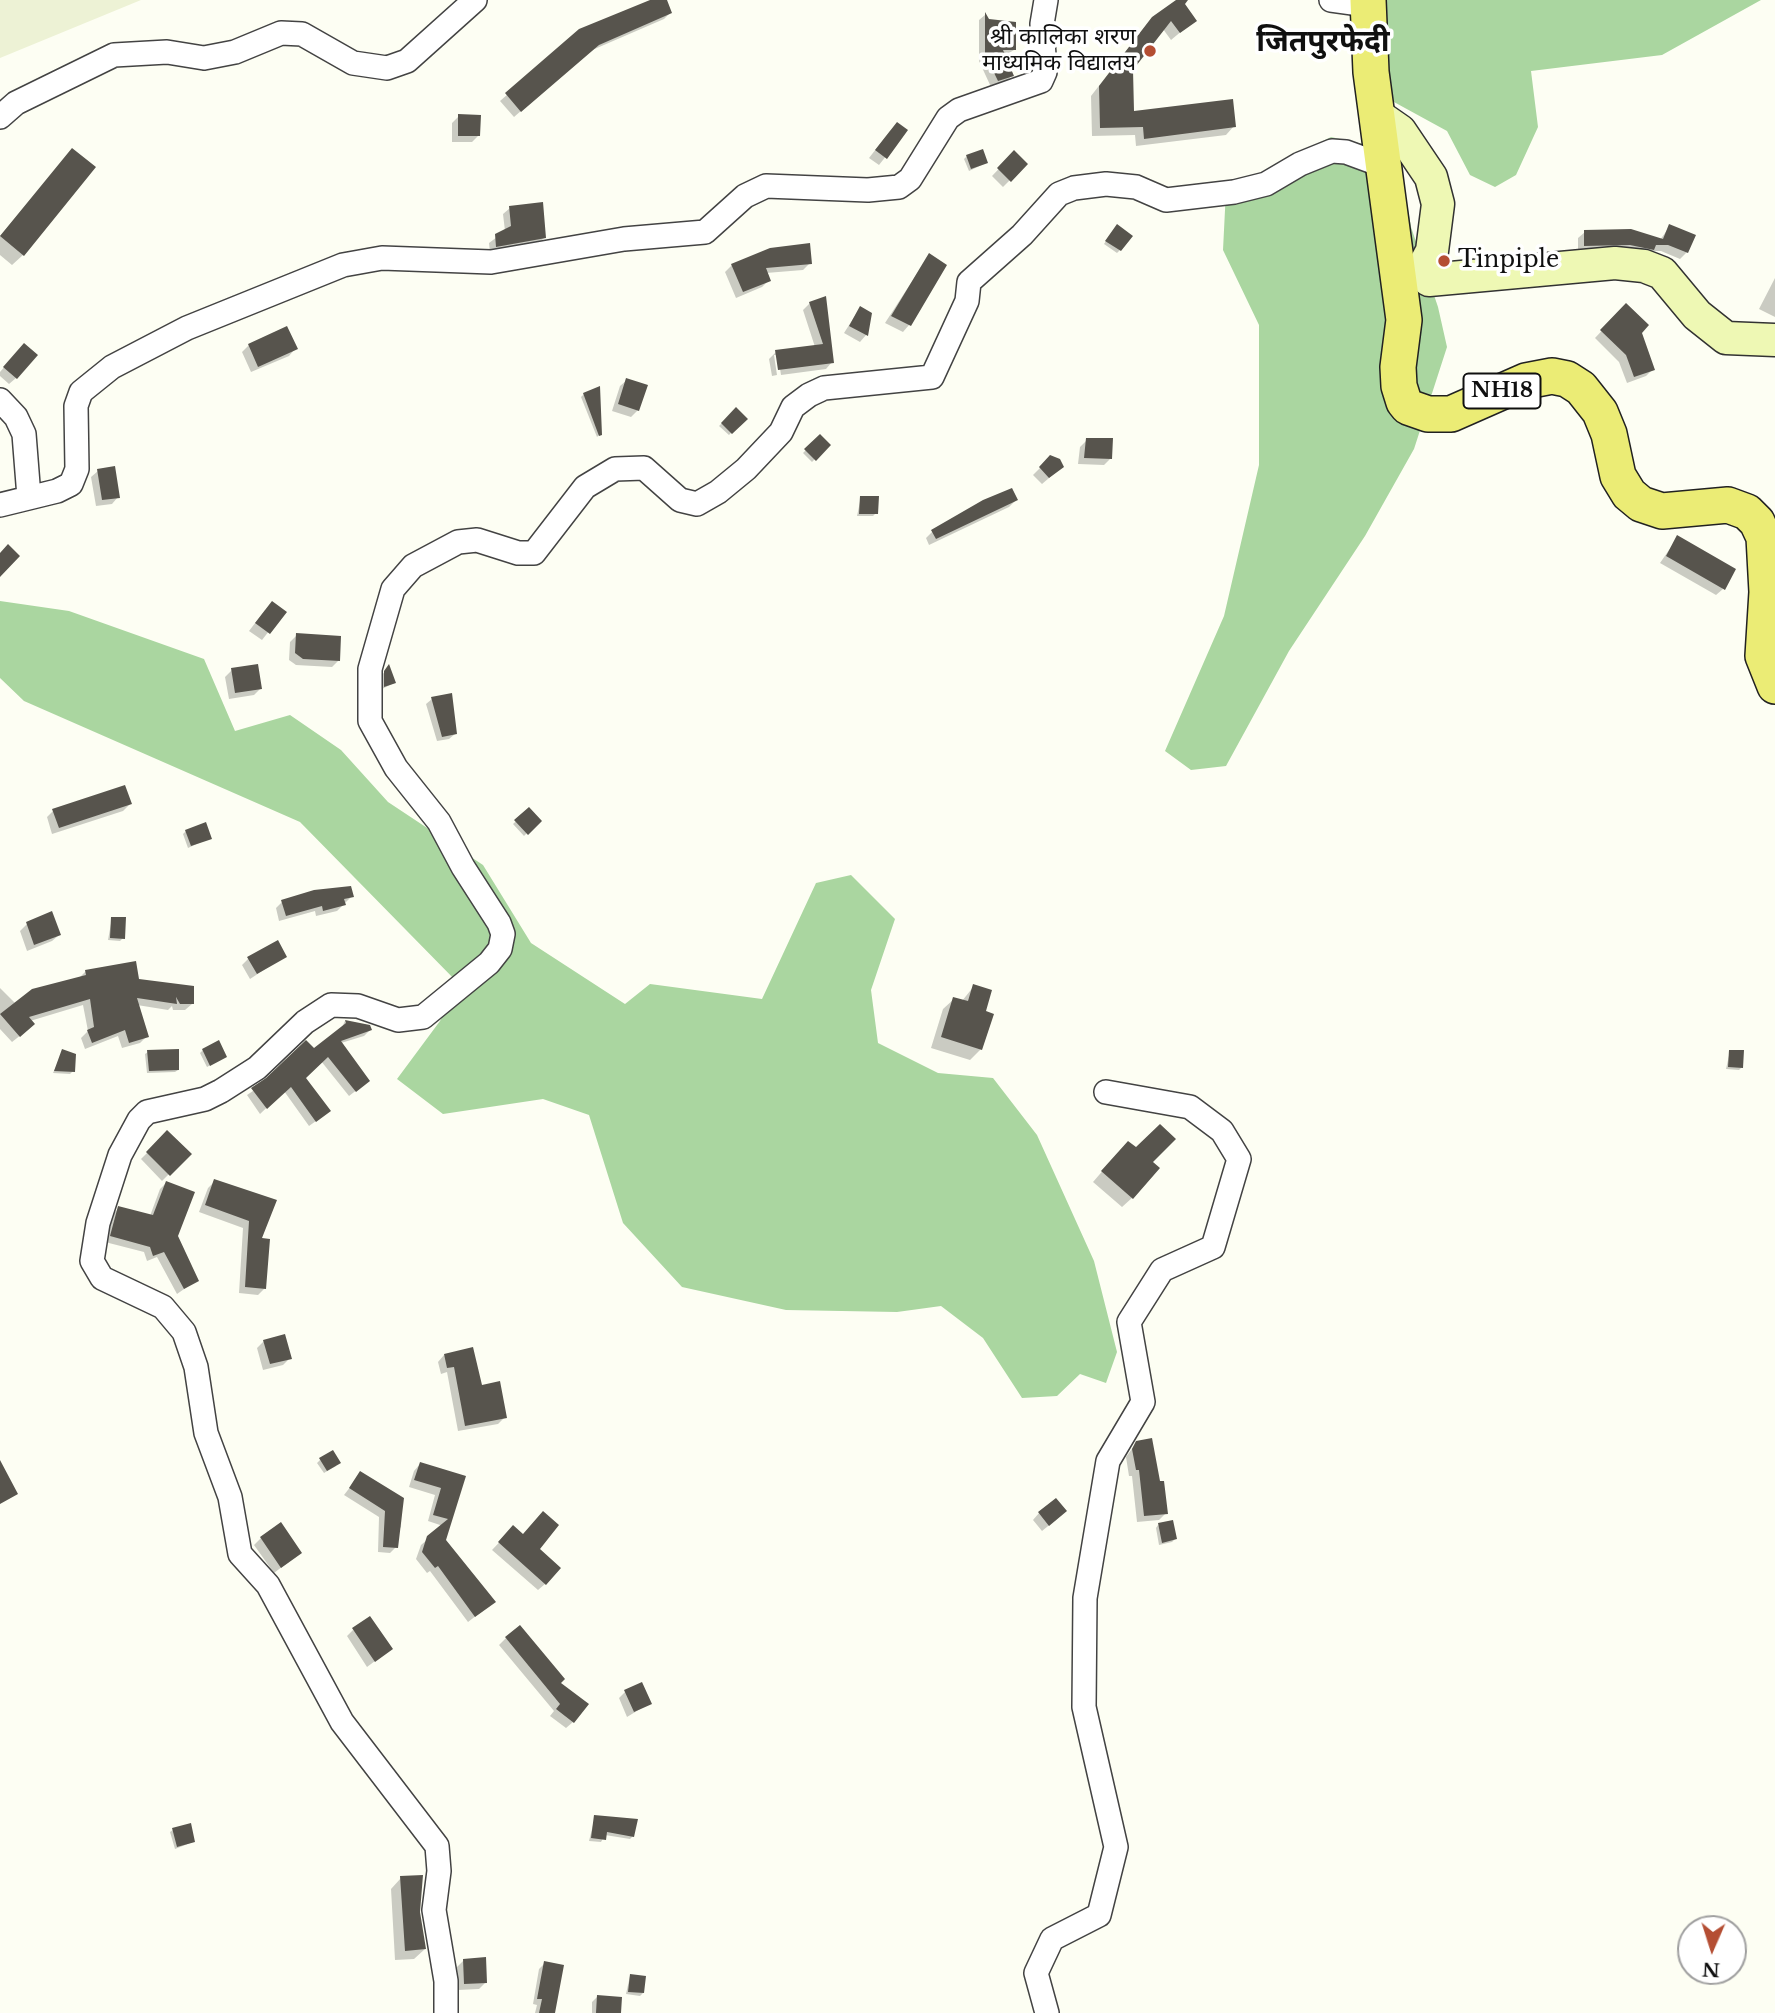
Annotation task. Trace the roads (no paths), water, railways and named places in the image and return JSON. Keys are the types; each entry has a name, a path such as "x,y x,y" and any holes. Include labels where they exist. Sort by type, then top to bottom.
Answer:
{"main road":[{"name":"NH18","path":"1367,2 1377,115 1404,320 1398,367 1404,402 1408,407 1428,414 1451,414 1526,381 1552,376 1567,379 1581,388 1600,412 1609,434 1618,476 1629,495 1641,504 1662,511 1720,505 1748,512 1757,522 1764,537 1767,557 1763,656 1775,686"}],"street":[{"path":"0,117 16,103 114,55 167,52 204,58 235,52 281,33 302,34 352,63 387,68 407,61 475,0"},
{"path":"0,505 57,491 71,484 77,469 76,405 81,392 92,381 140,350 343,265 382,258 491,262 624,239 705,232 745,196 766,186 869,190 899,187 910,179 948,118 959,110 1041,81 1045,72 1042,24 1046,0"},
{"path":"1331,0 1367,2"},
{"path":"1377,115 1400,131 1431,177 1438,204 1432,251 1424,267 1429,280 1451,279 1471,274 1497,276 1615,262 1644,266 1662,273 1697,315 1726,338 1775,340"},
{"path":"446,2013 446,1981 434,1910 439,1871 437,1846 348,1731 319,1685 268,1585 240,1554 230,1497 206,1433 196,1367 184,1332 163,1307 102,1278 92,1261 98,1223 120,1155 139,1120 147,1112 205,1099 221,1091 257,1068 304,1022 331,1004 358,1006 398,1020 423,1017 489,963 500,948 503,934 499,923 463,867 439,822 396,768 370,721 370,670 393,589 413,566 458,542 477,540 518,553 534,553 584,487 615,470 644,468 680,500 697,504 718,492 746,469 781,432 793,407 809,395 824,388 932,377 967,301 969,282 1022,235 1059,194 1074,188 1106,184 1136,187 1166,200 1234,192 1266,184 1300,164 1332,151 1346,152 1384,166"},
{"path":"0,400 16,417 24,434 29,497"},
{"path":"1047,2013 1036,1973 1052,1939 1099,1915 1116,1847 1084,1707 1085,1598 1108,1461 1143,1402 1129,1322 1162,1270 1213,1247 1239,1159 1222,1131 1190,1107 1106,1092"}],"place":[{"name":"श्री कालिका शरण माध्यमिक विद्यालय","path":"1150,51"},
{"name":"Tinpiple","path":"1444,261"}],"district":[{"name":"जितपुरफेदी","path":"1323,43"}]}
